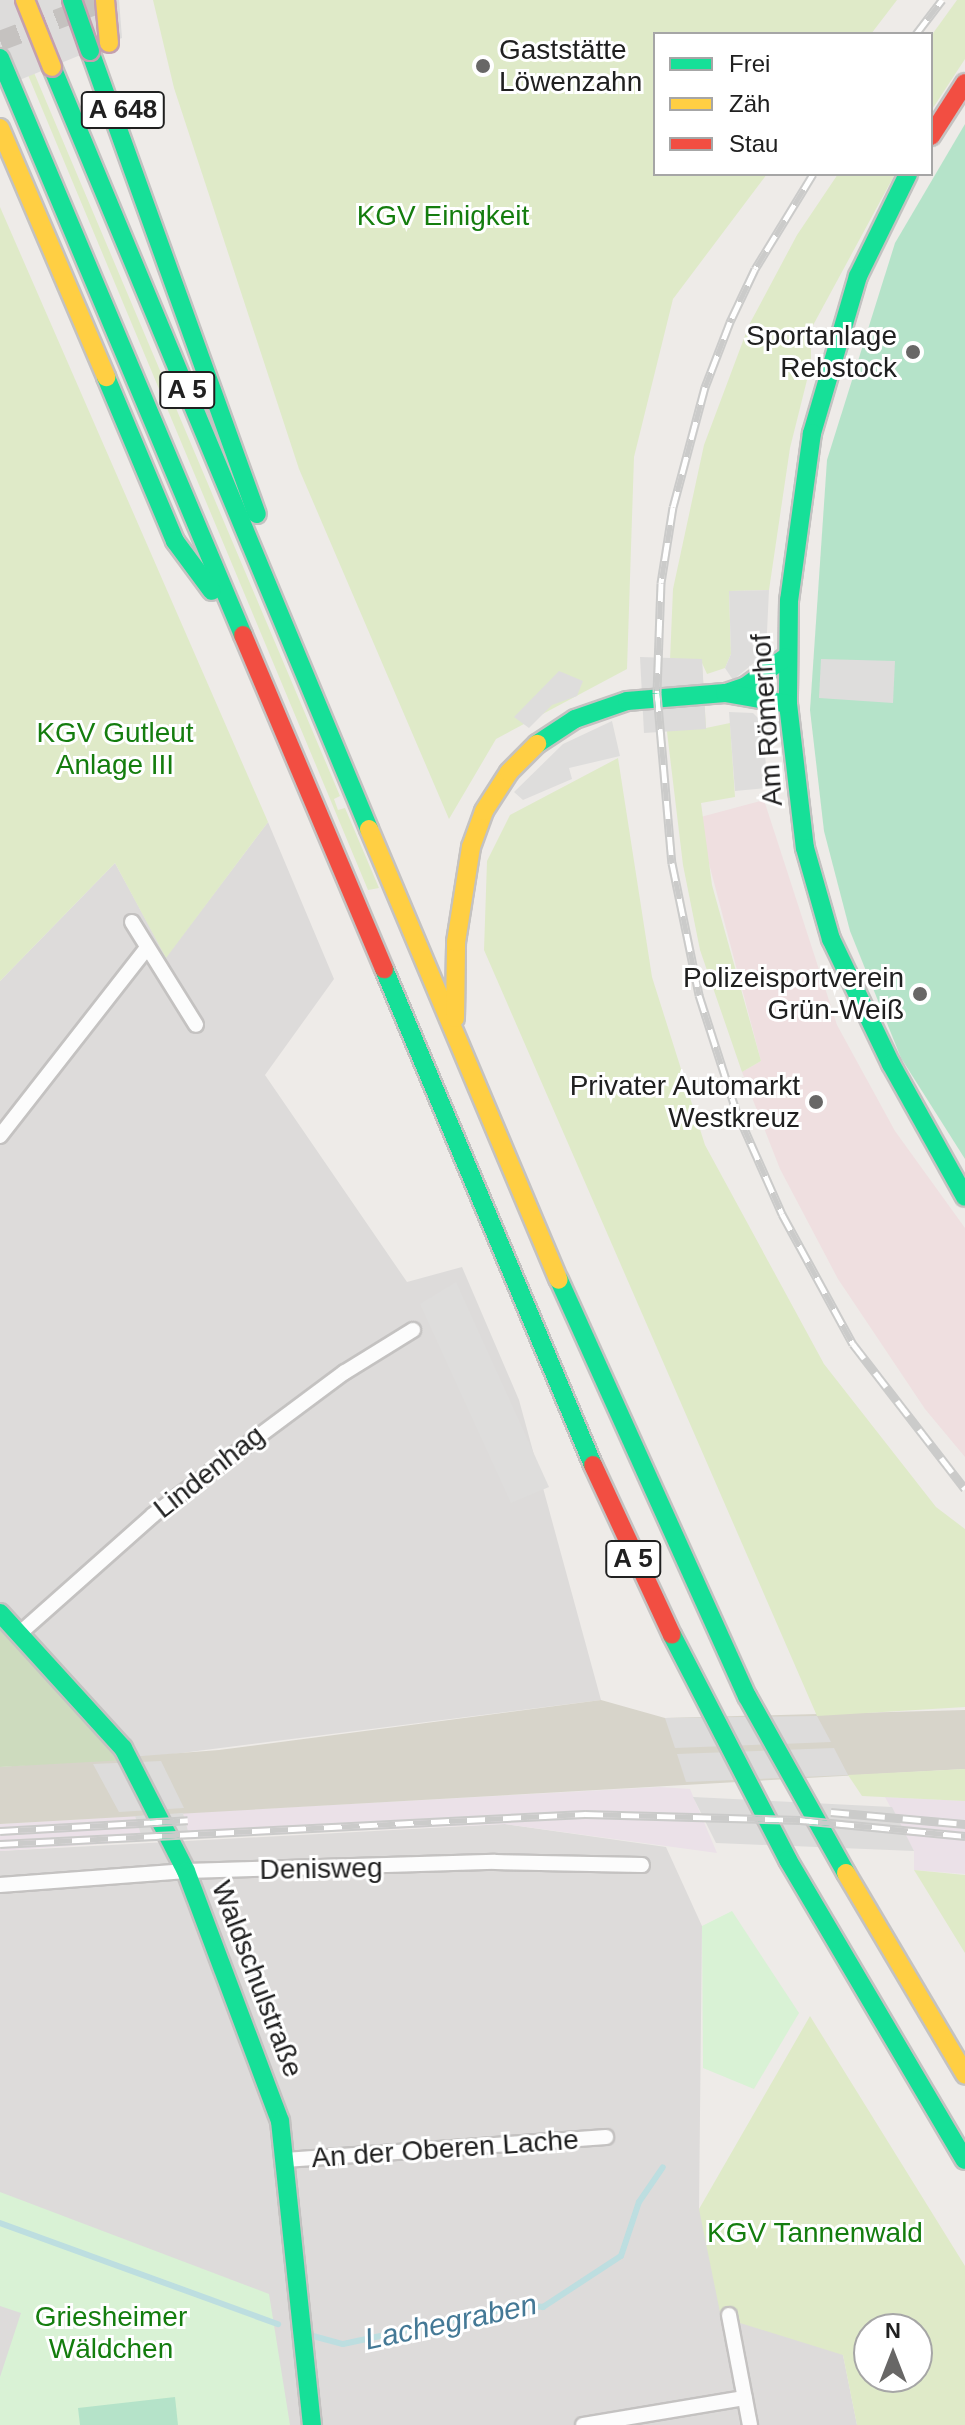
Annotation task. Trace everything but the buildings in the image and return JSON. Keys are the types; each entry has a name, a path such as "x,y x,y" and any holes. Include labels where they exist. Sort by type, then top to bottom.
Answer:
{"main road":[{"name":"A 5","path":"25,0 591,1356 747,1696 898,1966 965,2074"},
{"name":"A 648","path":"72,0 137,177"},
{"name":"A 648","path":"105,0 109,43 137,177"},
{"name":"A 5","path":"0,58 234,620 630,1554 796,1873 965,2160"},
{"path":"933,133 965,83"},
{"name":"A 5","path":"0,128 175,541 234,620"},
{"name":"Am Römerhof","path":"907,176 858,276 812,433 786,657 788,704 805,848 831,939 891,1064 965,1197"},
{"name":"A 5","path":"137,177 323,712"},
{"path":"454,1031 464,878 484,811 509,772 554,732 600,709 627,701 725,693 746,686 786,657"},
{"path":"725,693 788,704"},
{"name":"Waldschulstraße","path":"0,1613 123,1748 186,1871 266,2081 285,2160 312,2425"}],"street":[{"path":"132,922 196,1025"},
{"path":"0,1136 147,948"},
{"name":"Lindenhag","path":"19,1634 153,1515 334,1380 413,1330"},
{"name":"Denisweg","path":"0,1885 186,1871 495,1862 642,1865"},
{"name":"An der Oberen Lache","path":"285,2160 606,2137"},
{"path":"729,2315 750,2425"},
{"path":"583,2425 745,2398"}],"shaded area":[{"path":"769,590 766,653 733,680 725,668 731,654 729,591"},
{"path":"821,659 895,661 893,703 819,698"},
{"path":"559,671 583,681 577,696 552,705 529,728 514,717"},
{"path":"729,712 753,713 762,722 768,788 735,791"},
{"path":"612,721 620,756 569,768 572,779 523,800 514,792 563,744"},
{"name":"Privater Automarkt Westkreuz","path":"764,800 837,1025 895,1131 965,1228 965,1457 925,1409 838,1279 780,1169 742,1072 761,1061 697,818"},
{"path":"268,822 334,979 265,1075 407,1282 462,1267 519,1400 601,1700 126,1760 0,1622 0,981 115,863 166,957"},
{"path":"456,1282 549,1487 511,1503 420,1304"},
{"path":"601,1700 665,1718 965,1710 965,1769 0,1824 0,1767 219,1750"},
{"path":"660,1787 690,1789 717,1853 505,1824 190,1838 183,1813"},
{"path":"885,1797 965,1801 965,1874 914,1870 914,1851"},
{"path":"135,1816 143,1841 0,1851 0,1824"},
{"path":"505,1824 666,1847 702,1926 699,2209 843,2355 857,2425 0,2425 0,1851"}],"green space":[{"name":"KGV Einigkeit","path":"153,0 897,0 873,32 653,32 653,176 765,176 673,299 634,457 627,669 496,739 449,819 299,469 174,88"},
{"path":"957,0 965,0 965,59 933,108 933,33"},
{"path":"24,49 340,796 334,799 338,810 345,808 379,888 368,890 18,51"},
{"path":"965,124 965,1159 901,1058 850,931 824,831 810,710 827,460 895,243"},
{"path":"837,176 894,176 811,329 811,364 790,448 769,590 729,591 731,654 725,668 707,674 702,663 706,728 730,723 735,797 701,803 712,885 761,1061 742,1072 700,950 683,865 667,732 673,589 704,445 749,325 797,235"},
{"name":"KGV Gutleut Anlage III","path":"0,207 268,822 166,958 115,863 0,981"},
{"path":"618,758 652,977 705,1145 824,1364 936,1507 965,1529 965,1707 817,1716 484,950 487,861 510,815"},
{"path":"0,1622 126,1760 0,1767"},
{"path":"965,1769 965,1801 862,1796 848,1775"},
{"path":"914,1870 965,1875 965,1953 919,1878"},
{"path":"732,1911 799,2013 754,2089 703,2068 702,1926"},
{"name":"KGV Tannenwald","path":"810,2016 965,2266 965,2425 857,2425 843,2355 721,2317 699,2209"},
{"name":"Griesheimer Wäldchen","path":"0,2192 269,2294 290,2425 0,2425 0,2377 21,2313 0,2306"},
{"path":"175,2397 178,2425 80,2425 78,2408"}],"pier":[{"path":"0,0 119,0 122,38 0,88"},
{"path":"640,657 702,659 706,729 644,733"},
{"path":"817,1716 831,1742 675,1748 665,1718"},
{"path":"834,1748 848,1775 686,1782 677,1754"},
{"path":"161,1761 184,1808 119,1812 93,1764"},
{"path":"693,1797 892,1807 914,1851 716,1843"},
{"path":"183,1813 190,1838 143,1841 135,1816"}],"waterway":[{"name":"Lachegraben","path":"313,2336 343,2344 520,2306 543,2307 621,2256 639,2202 663,2167"},
{"name":"Lachegraben","path":"0,2223 278,2324"}],"tunnel":[{"path":"0,41 108,0"}],"railway":[{"path":"918,32 942,0"},
{"path":"812,176 755,269 730,322 705,387 673,507 661,583 657,693 672,863 699,995 736,1110 782,1214 853,1344 965,1489"},
{"path":"831,1812 965,1824"},
{"path":"0,1844 585,1814 800,1820 965,1836"},
{"path":"0,1831 188,1820"}],"traffic: fast":[{"path":"72,0 90,51"},
{"path":"90,51 257,514"},
{"path":"0,58 243,635"},
{"path":"52,67 369,829"},
{"path":"907,176 858,276 812,433 789,600 788,704 805,848 831,939 891,1064 965,1197"},
{"path":"106,377 175,541 212,591"},
{"path":"726,693 746,686 786,657"},
{"path":"537,744 575,719 627,701 725,693 788,704"},
{"path":"384,969 593,1465"},
{"path":"559,1280 747,1696 846,1873"},
{"path":"0,1613 123,1748 186,1871 280,2121 312,2425"},
{"path":"672,1635 788,1860 965,2160"}],"traffic: slow":[{"path":"25,0 52,67"},
{"path":"105,0 109,43"},
{"path":"0,128 106,377"},
{"path":"455,1018 456,942 471,847 484,811 509,772 537,744"},
{"path":"369,829 559,1280"},
{"path":"846,1873 965,2074"}],"traffic: jam":[{"path":"933,133 965,83"},
{"path":"243,635 384,969"},
{"path":"593,1465 672,1635"}],"place":[{"name":"Gaststätte Löwenzahn","path":"483,66"},
{"name":"Sportanlage Rebstock","path":"913,352"},
{"name":"Polizeisportverein Grün-Weiß","path":"920,994"},
{"name":"Privater Automarkt Westkreuz","path":"816,1102"}]}
